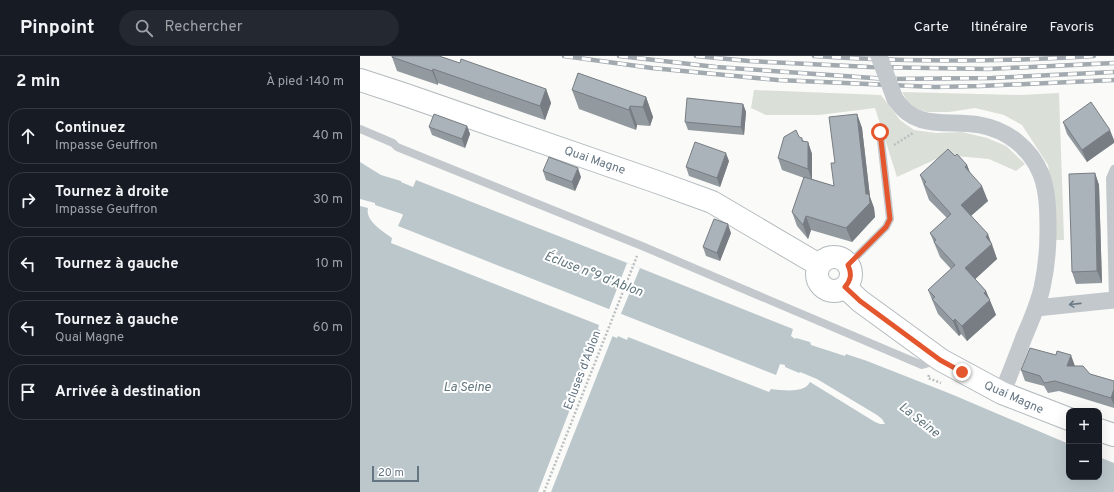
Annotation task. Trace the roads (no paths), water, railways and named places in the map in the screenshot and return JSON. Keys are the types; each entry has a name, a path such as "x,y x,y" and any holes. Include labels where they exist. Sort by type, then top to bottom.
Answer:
{"main road":[{"name":"Quai Magne","path":"360,80 598,161 712,202 819,265"},
{"path":"831,257 841,258 848,265 850,270 849,282 845,287 835,291 821,285 816,276 819,265 822,261 831,257"},
{"name":"Quai Magne","path":"845,287 860,301 940,360 1002,393 1066,418"},
{"path":"1102,431 1114,435"}],"street":[{"path":"879,56 895,99 904,110 925,122 962,123 981,125 994,129 1012,138 1024,148 1033,159 1041,175 1046,190 1048,219 1048,249 1042,288 1036,308 1002,393"},
{"path":"1036,308 1114,300"}],"lane":[{"path":"360,130 393,143 397,147 642,246 922,365 940,360"},
{"path":"848,265 886,227 890,219 880,132"},
{"path":"1114,168 1110,178 1114,300"}],"water":[{"name":"La Seine","path":"360,162 381,175 401,181 413,187 416,180 793,329 791,336 795,339 810,342 811,345 845,356 846,354 867,361 951,394 1066,443 1066,480 1102,480 1102,458 1114,463 1114,492 360,492 360,206 368,208 369,217 380,229 392,238 391,243 599,325 598,329 602,332 627,340 628,337 769,392 771,389 798,390 807,386 810,382 875,422 885,424 877,415 817,379 785,367 785,365 780,364 776,375 398,226 403,215 402,214 375,205 375,203 360,199"}],"railway":[{"path":"564,56 652,68 778,80 935,87 1114,80"},
{"path":"619,56 716,67 887,79 992,78 1114,72"},
{"path":"696,56 749,61 870,67 988,69 1114,63"},
{"path":"814,56 954,60 1094,56"}],"water label":[{"name":"Écluse n°9 d'Ablon","path":"594,273"}]}
